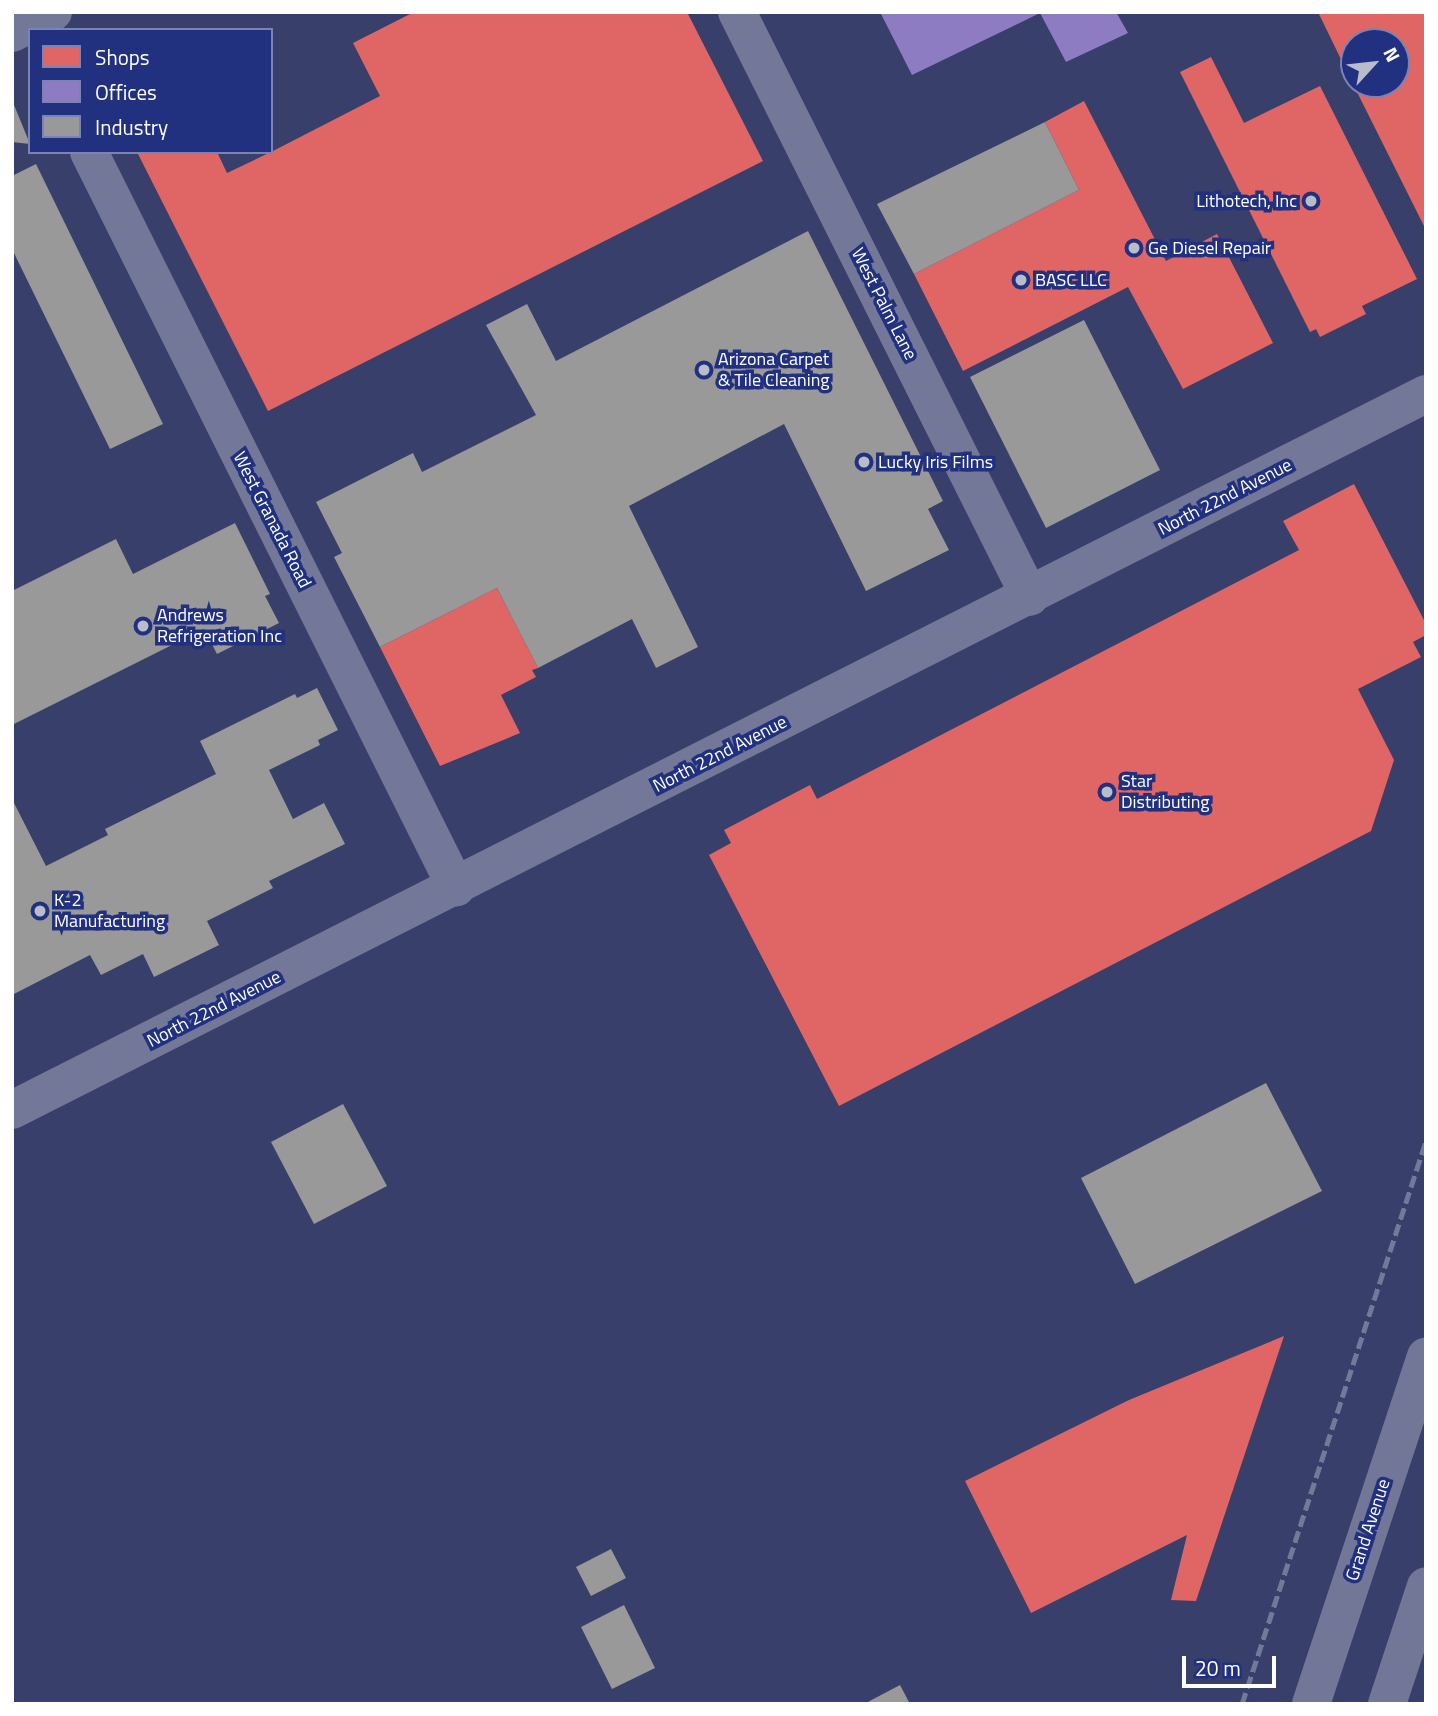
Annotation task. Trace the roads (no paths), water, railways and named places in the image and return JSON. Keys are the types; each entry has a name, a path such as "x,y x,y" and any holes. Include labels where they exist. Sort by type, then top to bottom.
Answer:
{"main road":[{"name":"Grand Avenue","path":"1311,1704 1426,1357"},
{"path":"1387,1704 1426,1586"}],"street":[{"name":"West Palm Lane","path":"737,12 1030,597"},
{"name":"West Granada Road","path":"90,154 456,887"},
{"name":"North 22nd Avenue","path":"12,1110 1030,597 1426,394"}],"railway":[{"path":"1242,1704 1426,1141"}],"place":[{"name":"Lithotech, Inc","path":"1311,201"},
{"name":"Ge Diesel Repair","path":"1134,248"},
{"name":"BASC LLC","path":"1021,280"},
{"name":"Arizona Carpet & Tile Cleaning","path":"704,370"},
{"name":"Lucky Iris Films","path":"864,462"},
{"name":"Andrews Refrigeration Inc","path":"143,626"},
{"name":"Star Distributing","path":"1107,792"},
{"name":"K-2 Manufacturing","path":"40,911"}]}
